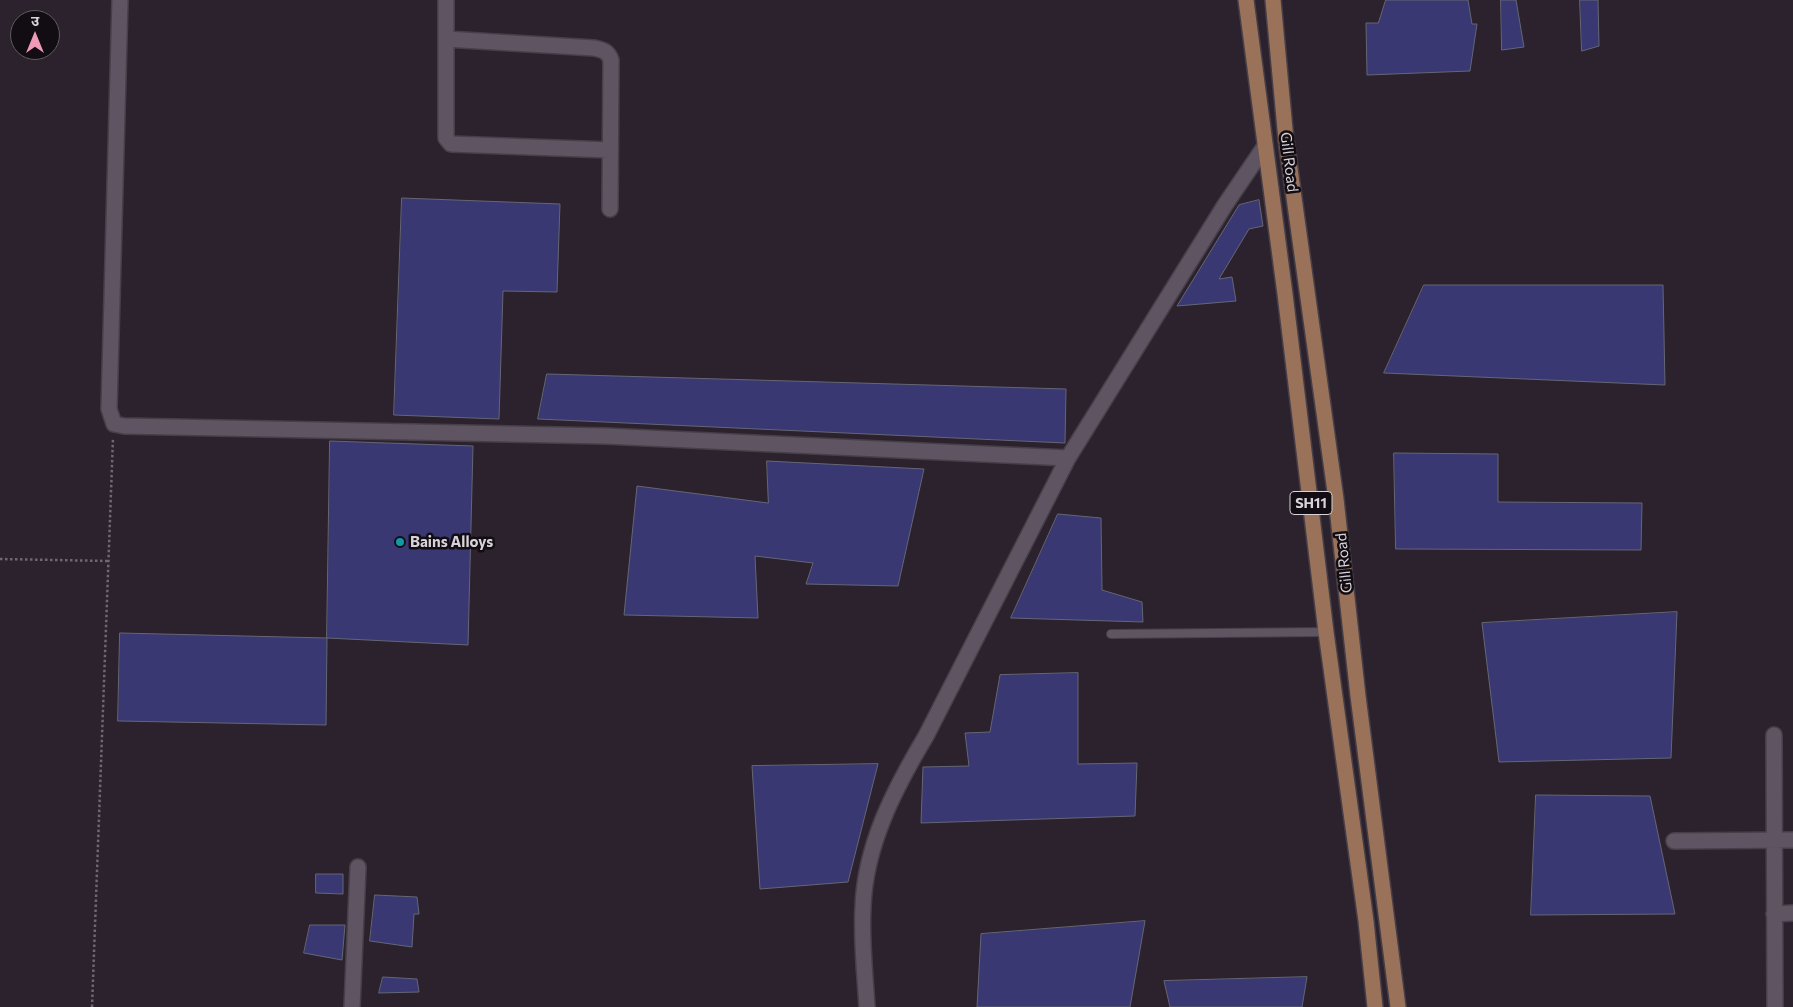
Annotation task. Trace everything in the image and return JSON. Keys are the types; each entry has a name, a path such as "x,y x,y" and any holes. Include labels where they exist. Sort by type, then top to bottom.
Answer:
{"main road":[{"name":"SH11","path":"1246,0 1285,294 1326,632 1366,920 1375,1007"},
{"name":"Gill Road","path":"1273,0 1286,140 1336,499 1358,696 1398,1007"}],"street":[{"path":"120,0 109,410 114,424 124,426 605,436 1068,458"},
{"path":"446,0 446,138 451,144 609,150"},
{"path":"446,39 603,50 608,54 611,60 610,209"},
{"path":"867,1007 863,906 866,877 875,841 903,776 926,736 1068,458 1264,146"},
{"path":"1774,736 1775,1007"},
{"path":"1674,841 1793,840"},
{"path":"352,1007 358,867"},
{"path":"1774,914 1793,914"}],"lane":[{"path":"1111,634 1326,632"}],"path":[{"path":"92,1007 114,424"},
{"path":"0,559 109,561"}],"building":[{"path":"1386,0 1468,0 1472,24 1477,24 1470,71 1367,75 1366,23 1378,23"},
{"path":"1501,0 1516,0 1524,47 1502,50"},
{"path":"1580,0 1598,0 1599,46 1582,51"},
{"path":"402,198 560,204 557,292 503,291 499,419 394,415"},
{"path":"1259,200 1263,226 1249,229 1219,279 1232,277 1236,301 1177,306 1239,205"},
{"path":"1424,285 1663,285 1665,385 1384,373"},
{"path":"547,374 1066,389 1065,443 538,419"},
{"name":"Bains Alloys","path":"330,441 473,446 468,645 327,638"},
{"path":"1394,453 1498,454 1498,502 1642,503 1641,550 1396,549"},
{"path":"767,461 924,469 898,586 806,584 813,563 755,556 758,618 624,615 637,486 768,503"},
{"path":"1058,514 1101,518 1102,590 1142,602 1143,622 1011,618"},
{"path":"1677,612 1671,758 1499,762 1482,623"},
{"path":"120,633 327,638 326,725 118,721"},
{"path":"1078,673 1078,764 1137,763 1135,816 921,823 923,767 969,766 965,733 990,732 1000,675"},
{"path":"878,764 848,882 760,889 752,766"},
{"path":"1536,795 1650,796 1675,914 1531,915"},
{"path":"316,874 343,874 343,894 316,893"},
{"path":"375,895 417,897 419,914 414,914 412,947 370,941"},
{"path":"1145,921 1130,1007 977,1007 981,934"},
{"path":"310,925 345,925 342,960 304,953"},
{"path":"383,977 417,979 419,992 379,993"},
{"path":"1307,977 1302,1007 1170,1007 1164,981"}],"place":[{"name":"Bains Alloys","path":"400,542"}]}
